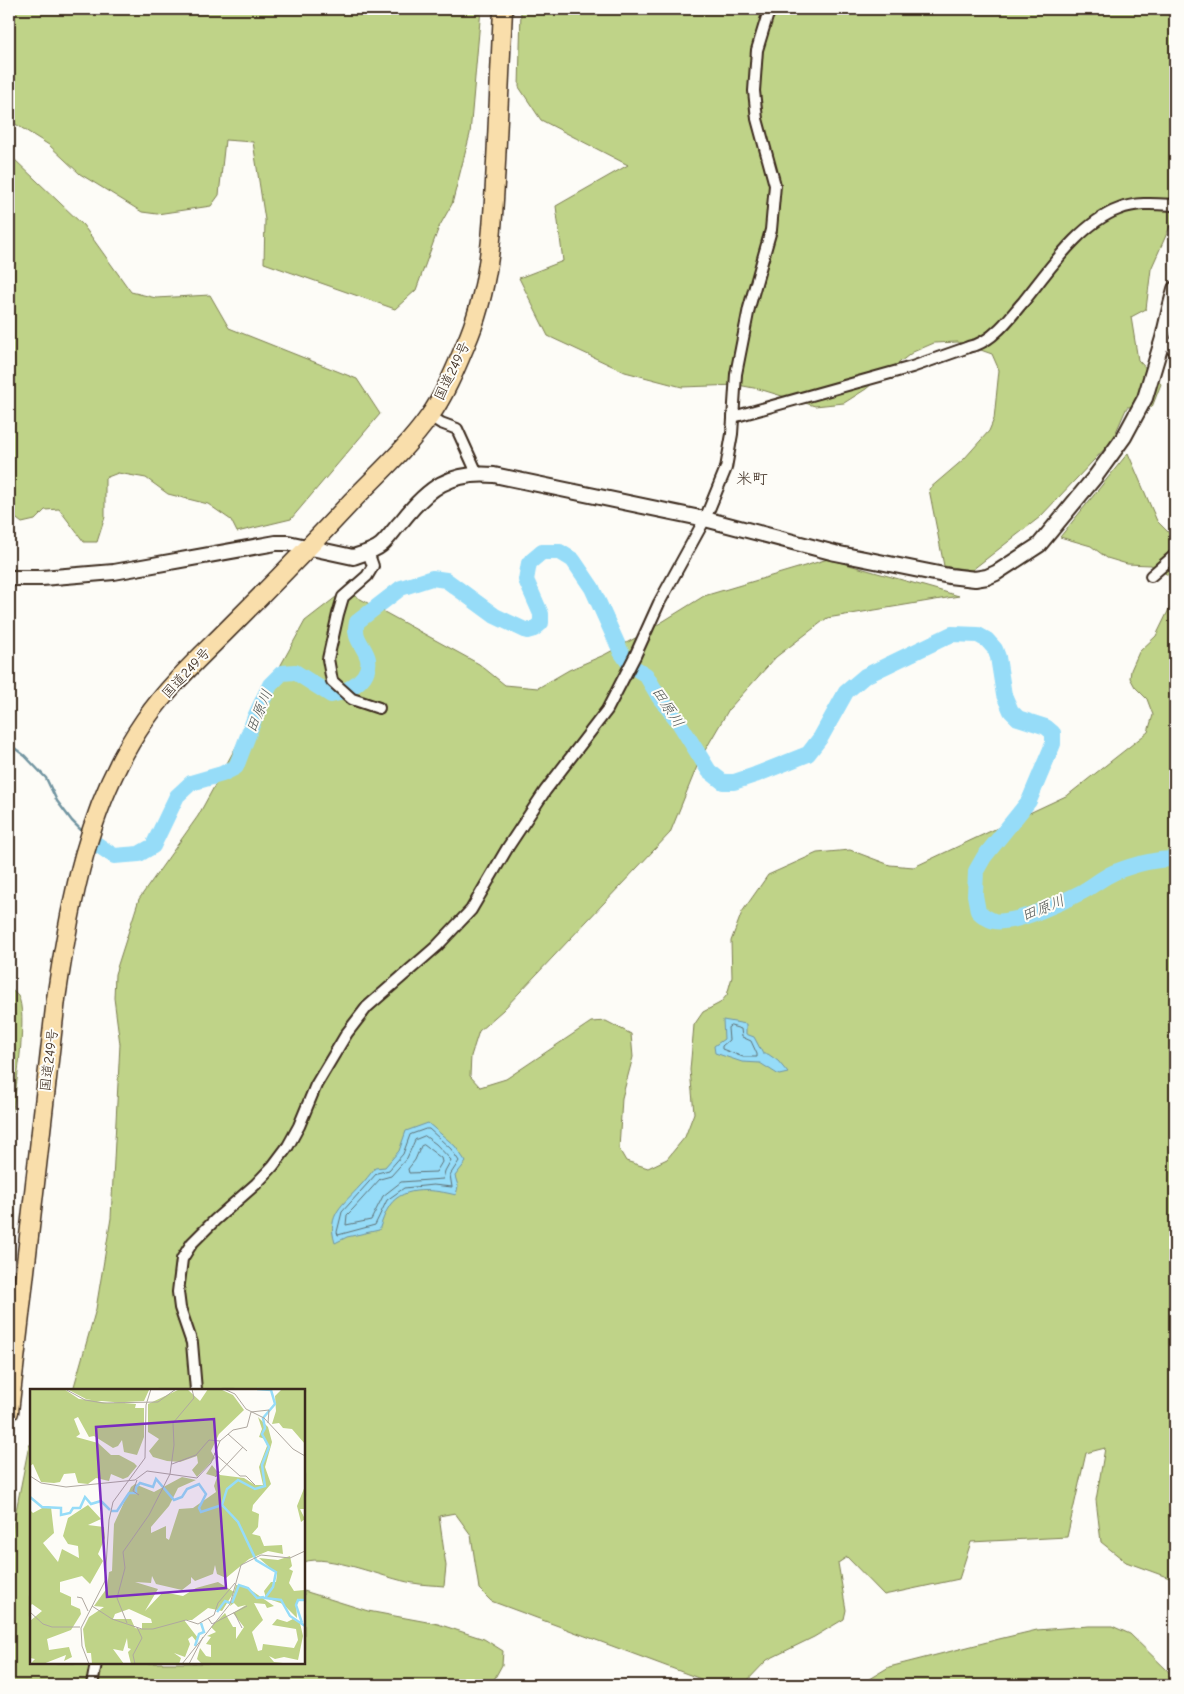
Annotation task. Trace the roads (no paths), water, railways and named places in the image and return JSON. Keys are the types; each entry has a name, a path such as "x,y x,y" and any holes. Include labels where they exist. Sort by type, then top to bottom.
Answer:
{"highway":[{"name":"国道249号","path":"9,1412 65,935 80,867 98,811 120,760 168,689 308,548 411,440 430,416 448,382 467,344 480,303 488,265 493,216 503,9"}],"street":[{"path":"196,1389 192,1342 180,1308 178,1292 182,1259 192,1244 215,1220 256,1184 288,1146 299,1126 316,1085 347,1033 367,1008 437,946 472,910 508,847 535,807 608,710 659,603 705,520 726,468 733,417 736,374 743,336 771,230 775,185 757,119 754,91 757,50 767,17 772,9"},
{"path":"733,417 912,367 975,345 996,332 1079,235 1099,218 1118,209 1135,204 1175,205"},
{"path":"9,578 42,578 114,572 276,543 288,543 353,557 368,552 382,544 416,503 432,489 456,477 477,473 494,474 705,520 835,553 949,576 975,579 992,575 1039,545 1095,477 1124,437 1144,398 1164,338 1175,289"},
{"path":"1164,338 1175,351"},
{"path":"430,416 441,423 457,429 477,473"},
{"path":"368,552 373,566 367,576 344,597 338,614 328,659 332,681 352,699 379,708"},
{"path":"1151,576 1175,555"},
{"path":"92,1685 96,1664"}],"water":[{"path":"723,1020 746,1024 746,1034 754,1037 763,1054 768,1054 778,1061 788,1073 779,1075 760,1063 742,1062 715,1053 714,1046 724,1039"},
{"path":"428,1123 455,1146 466,1162 455,1176 458,1186 456,1195 430,1191 403,1194 390,1205 379,1230 347,1237 335,1243 333,1233 334,1217 342,1205 375,1168 385,1167 399,1151 406,1131"}],"waterway":[{"name":"田原川","path":"95,843 114,856 139,854 153,846 177,796 191,783 222,774 236,767 255,717 270,685 282,673 295,672 331,695 345,691 357,683 364,676 368,668 367,654 357,637 357,622 401,588 432,578 446,580 495,616 527,631 534,629 541,623 541,614 526,580 529,563 542,552 560,552 573,560 592,588 621,652 630,665 646,675 659,697 678,721 709,771 723,782 734,782 808,754 821,737 846,692 865,676 952,634 978,635 987,640 995,649 998,657 1004,695 1011,711 1018,718 1046,727 1053,733 1053,744 1029,801 984,857 976,871 975,895 978,911 994,921 1014,920 1051,907 1086,890 1106,876 1129,867 1160,860 1175,859"},
{"name":"田原川","path":"9,744 25,756 46,778 57,801 84,833"}],"district":[{"name":"米町","path":"752,479"}]}
